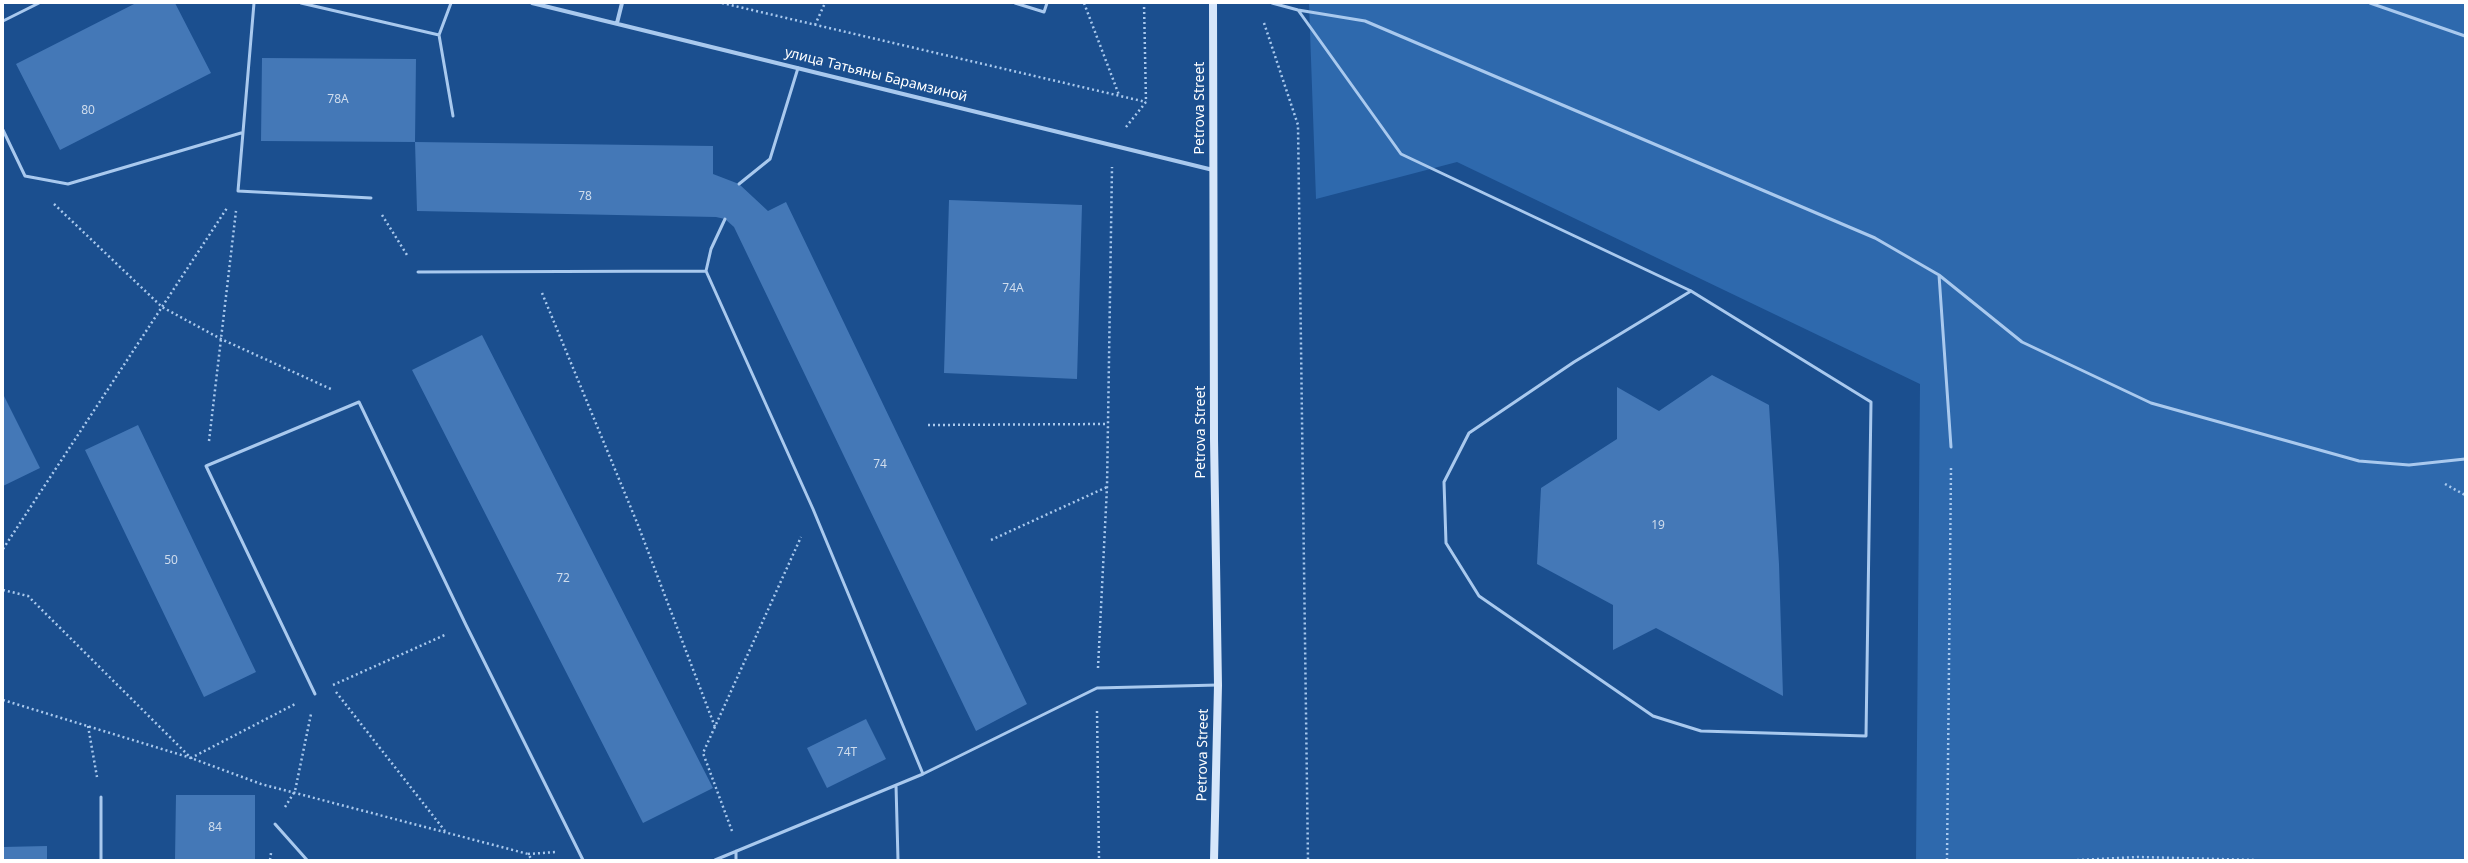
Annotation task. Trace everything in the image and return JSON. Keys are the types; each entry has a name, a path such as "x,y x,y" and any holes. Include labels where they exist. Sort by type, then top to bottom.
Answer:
{"main road":[{"name":"Petrova Street","path":"1213,3 1214,439 1218,684 1214,860"}],"street":[{"name":"улица Татьяны Барамзиной","path":"532,3 1214,170"},
{"path":"617,23 622,3"}],"lane":[{"path":"3,20 39,3"},
{"path":"254,3 241,133 238,191 371,198"},
{"path":"301,3 439,35"},
{"path":"451,3 439,35 453,116"},
{"path":"1015,3 1044,12 1047,3"},
{"path":"1272,3 1298,10 1366,21 1875,238 1939,275 2022,342 2151,403 2359,461 2409,465 2465,459"},
{"path":"2370,3 2465,36"},
{"path":"1298,10 1401,154 1691,291 1871,402 1866,736 1701,731 1653,716 1479,596 1446,543 1444,482 1469,432 1574,362 1691,291"},
{"path":"739,184 770,159 798,68"},
{"path":"3,130 24,176 68,184 241,133"},
{"path":"725,219 711,249 706,271 813,509 923,774"},
{"path":"418,272 706,271"},
{"path":"1939,275 1951,447"},
{"path":"315,694 206,466 359,402 466,625 583,860"},
{"path":"715,860 923,774 1097,688 1218,684"},
{"path":"896,785 898,860"},
{"path":"101,797 101,860"},
{"path":"275,824 307,860"},
{"path":"736,851 736,860"}],"path":[{"path":"722,3 1146,102"},
{"path":"815,25 826,3"},
{"path":"1084,3 1119,95"},
{"path":"1099,860 1097,688 1107,488 1112,144 1146,102 1144,3"},
{"path":"1263,17 1298,125 1308,860"},
{"path":"3,549 238,191"},
{"path":"206,466 238,191"},
{"path":"371,198 418,272"},
{"path":"53,203 162,307 221,339 359,402"},
{"path":"534,272 638,525 715,727"},
{"path":"928,424 1107,424"},
{"path":"1947,860 1951,447"},
{"path":"991,540 1107,488"},
{"path":"736,851 729,820 703,754 813,509"},
{"path":"3,590 28,596 191,758"},
{"path":"299,662 332,686 445,832"},
{"path":"270,860 275,824 295,791 315,694"},
{"path":"3,700 191,758 261,784 295,791 528,854 532,860"},
{"path":"88,726 101,797"},
{"path":"2077,860 2137,857 2257,860"}],"shaded area":[{"path":"1309,3 2465,3 2465,860 1916,860 1920,384 1457,162 1316,199"}],"building":[{"path":"136,3 175,3 211,73 60,150 16,64"},
{"path":"262,58 416,59 415,142 261,141"},
{"path":"415,142 713,146 713,174 739,184 768,211 786,202 1027,704 976,731 734,227 725,219 716,217 417,211"},
{"path":"949,200 1082,205 1077,379 944,373"},
{"path":"482,335 713,788 643,823 412,370"},
{"path":"1712,375 1769,405 1779,564 1783,696 1656,628 1613,650 1613,605 1537,564 1541,488 1617,439 1617,387 1659,411"},
{"path":"3,394 40,468 3,486"},
{"path":"138,425 256,672 204,697 85,450"},
{"path":"866,719 886,759 827,788 807,748"},
{"path":"176,795 255,795 255,860 175,860"},
{"path":"47,846 47,860 3,860 3,847"}]}
